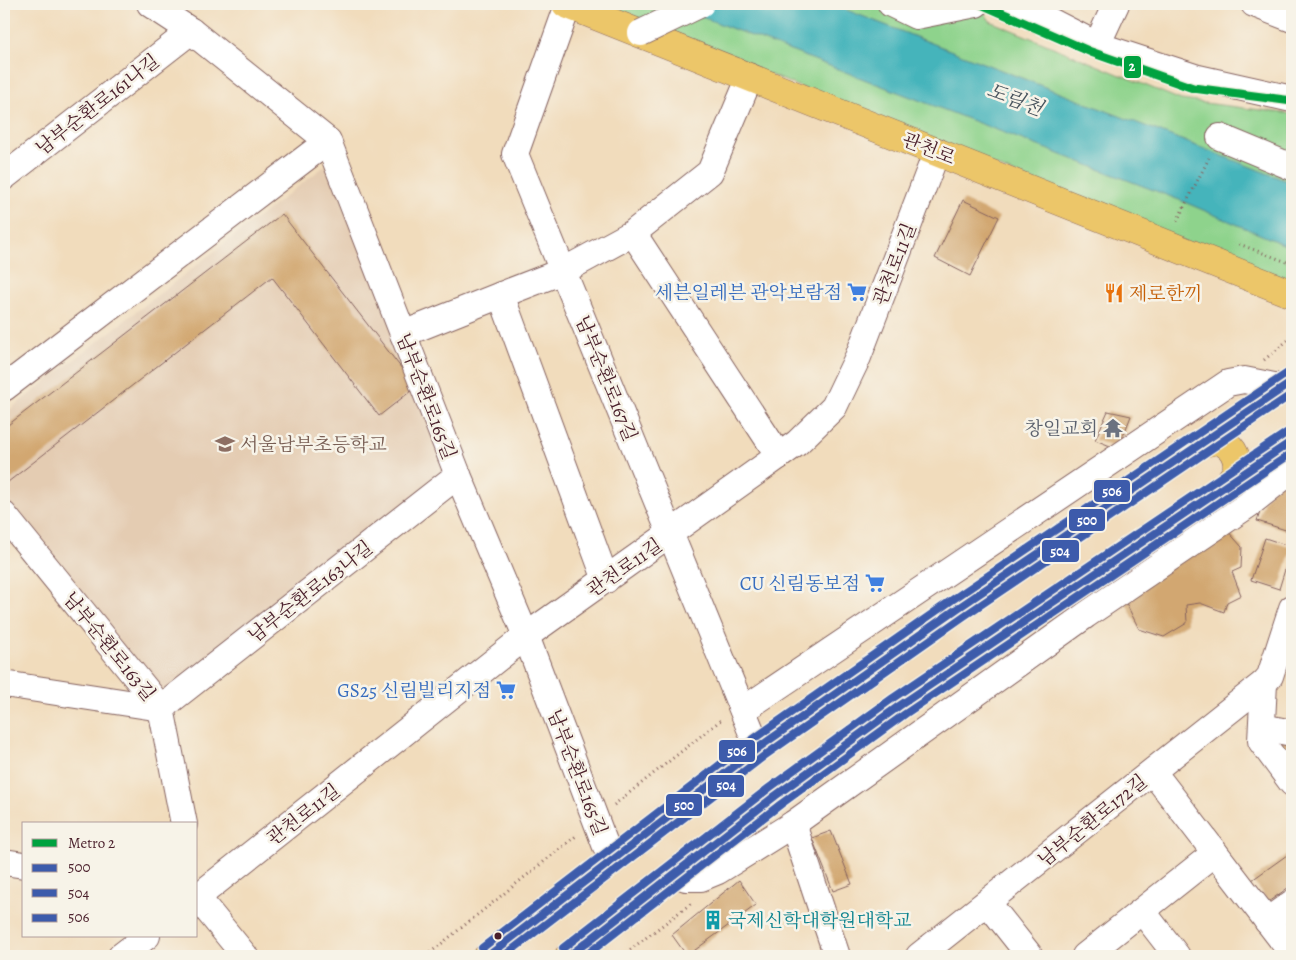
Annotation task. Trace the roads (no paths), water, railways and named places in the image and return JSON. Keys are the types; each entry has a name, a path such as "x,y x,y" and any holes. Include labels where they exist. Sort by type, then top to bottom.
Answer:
{"main road":[{"name":"관천로","path":"567,4 1292,294"},
{"path":"488,956 758,748 950,614 1288,385"},
{"path":"1200,444 1217,440 1231,448 1236,454 1237,471 1227,484"},
{"path":"569,956 775,796 899,706 1292,442"}],"street":[{"path":"4,388 328,140 191,31 150,4"},
{"name":"남부순환로167길","path":"567,4 515,154 758,748"},
{"path":"641,33 700,4"},
{"path":"891,4 916,16 976,4"},
{"path":"1017,4 1097,45 1198,78 1292,99"},
{"path":"1097,45 1116,4"},
{"path":"1254,4 1292,19"},
{"name":"남부순환로161나길","path":"4,177 191,31"},
{"path":"403,334 563,271 633,233 710,172 750,77"},
{"path":"1220,137 1292,167"},
{"name":"남부순환로165길","path":"328,140 458,475 526,636 611,860"},
{"name":"관천로11길","path":"198,892 526,636 797,444 834,407 858,357 937,152"},
{"path":"633,233 779,456"},
{"path":"501,295 606,580"},
{"path":"743,710 1228,383 1244,380 1288,385"},
{"path":"675,874 686,878 701,878 718,871 793,824 1086,615 1248,505 1292,470"},
{"name":"남부순환로163나길","path":"162,708 458,475"},
{"name":"남부순환로163길","path":"4,515 162,708 184,822"},
{"name":"남부순환로172길","path":"919,956 1264,683 1270,676 1292,608"},
{"name":"남부순환로172길","path":"1264,683 1261,741 1292,783"},
{"path":"4,684 162,708"},
{"path":"1262,727 1292,733"},
{"path":"1153,772 1292,953"},
{"path":"793,824 838,956"},
{"path":"1084,956 1143,912 1215,852"},
{"path":"4,862 22,866"},
{"path":"198,894 245,956"},
{"path":"988,903 1030,956"},
{"path":"1267,921 1292,903"},
{"path":"1143,912 1177,956"},
{"path":"121,956 144,938"}],"water":[{"name":"도림천","path":"668,4 831,4 1292,183 1292,248 1182,201"}],"metro line":[{"name":"2","path":"981,4 1091,52 1193,88 1292,101"}],"place":[{"name":"세븐일레븐 관악보람점","path":"857,292"},
{"name":"제로한끼","path":"1114,293"},
{"name":"창일교회","path":"1113,428"},
{"name":"서울남부초등학교","path":"225,444"},
{"name":"CU 신림동보점","path":"875,583"},
{"name":"GS25 신림빌리지점","path":"506,690"},
{"name":"국제신학대학원대학교","path":"713,920"}]}
